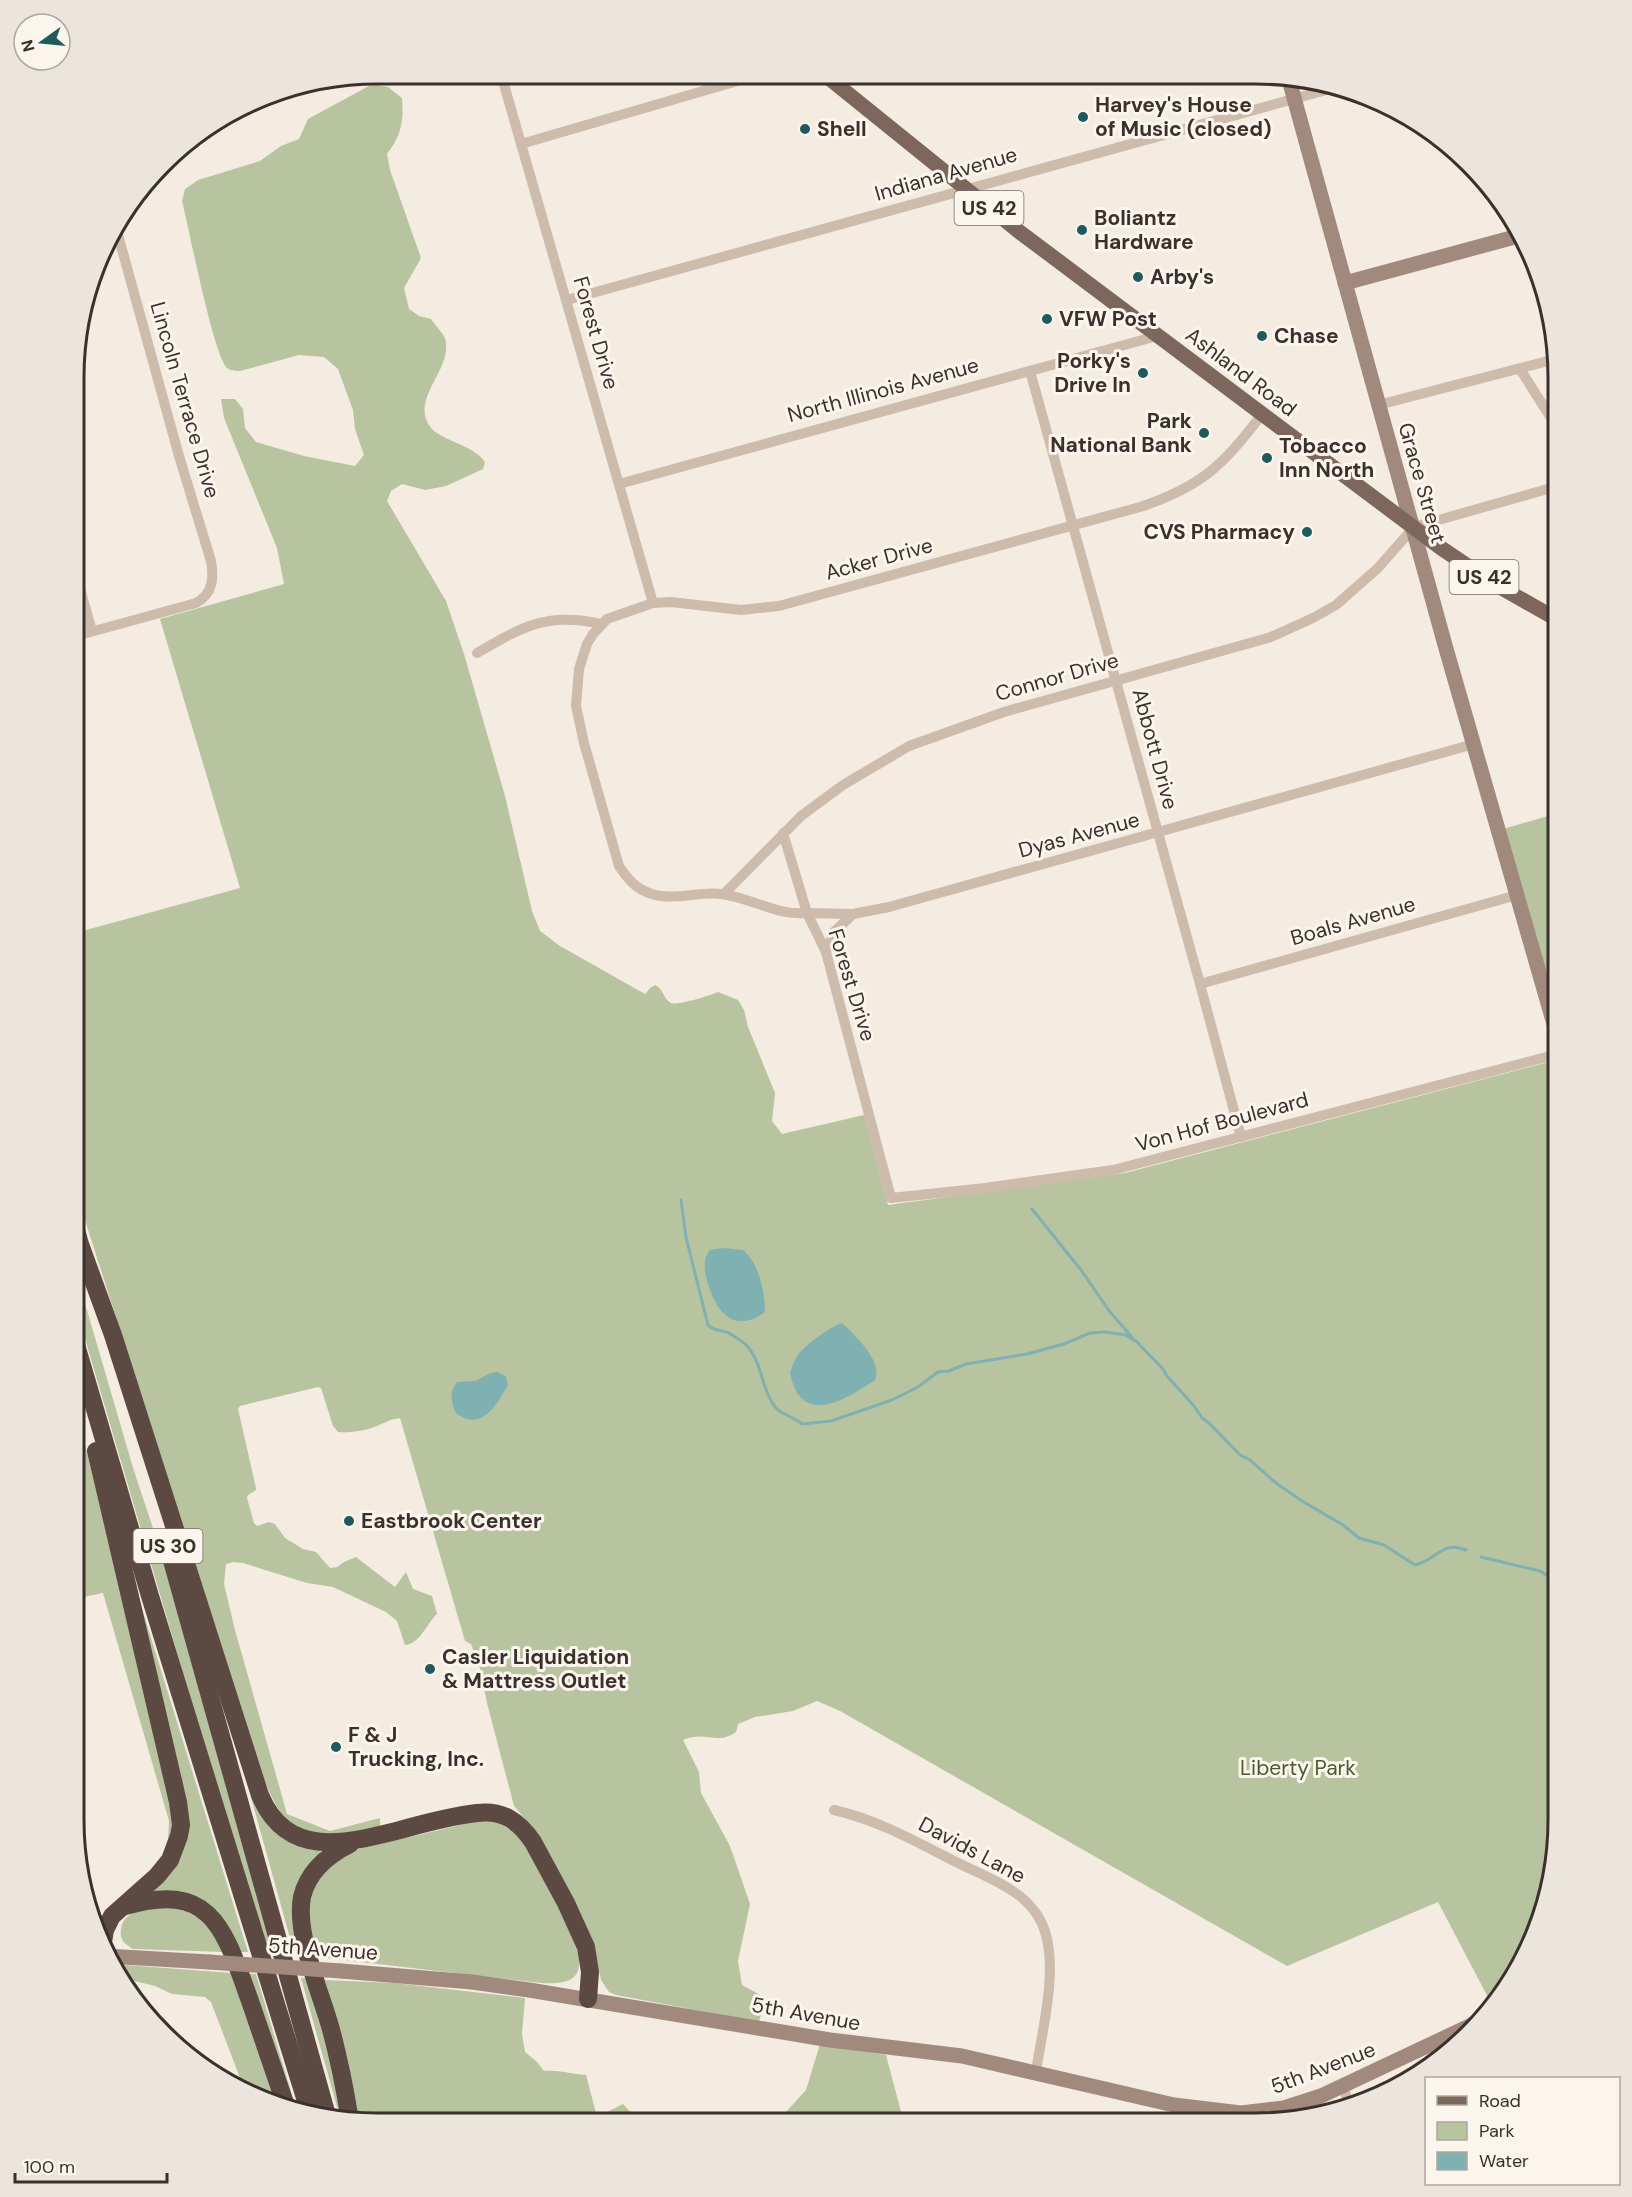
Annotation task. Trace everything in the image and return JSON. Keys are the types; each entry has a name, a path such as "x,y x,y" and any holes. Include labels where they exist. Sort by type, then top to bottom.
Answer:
{"highway":[{"path":"84,1255 113,1335 263,1802 278,1822 301,1838 318,1843 357,1841 469,1814 494,1812 510,1817 526,1831 582,1936 589,1959 588,1999"},
{"name":"US 30","path":"84,1257 180,1587 325,2108"},
{"name":"US 30","path":"84,1372 150,1596 307,2104"},
{"path":"84,1407 99,1462 180,1815 179,1836 170,1860 158,1876 138,1891 109,1920 105,1930"},
{"path":"348,2111 337,2051 304,1937 301,1914 303,1896 314,1872 328,1857 357,1841"},
{"path":"124,1906 149,1899 178,1900 201,1910 217,1924 232,1951 283,2097"}],"main road":[{"name":"Ashland Road","path":"836,84 964,189 1441,548 1493,583 1548,614"}],"street":[{"name":"Forest Drive","path":"504,84 653,603"},
{"path":"521,144 727,84"},
{"name":"Grace Street","path":"1291,87 1378,405 1548,1003"},
{"name":"Indiana Avenue","path":"567,300 1320,92"},
{"path":"1345,283 1513,237"},
{"name":"Lincoln Terrace Drive","path":"92,631 196,603 207,595 213,578 211,561 179,456 119,238"},
{"name":"North Illinois Avenue","path":"619,484 1158,336"},
{"path":"1378,405 1547,361"},
{"path":"1520,369 1548,413"},
{"name":"Abbott Drive","path":"1030,371 1200,984 1240,1137"},
{"name":"Acker Drive","path":"601,624 621,613 653,603 671,602 741,610 779,606 1158,501 1186,489 1225,460 1262,414"},
{"path":"1414,527 1548,489"},
{"name":"Connor Drive","path":"724,894 801,816 843,785 909,746 1004,712 1255,643 1313,618 1336,605 1359,586 1414,527"},
{"path":"84,602 92,631 84,634"},
{"path":"477,653 521,629 548,620 570,618 601,624"},
{"name":"Forest Drive","path":"601,624 593,634 583,655 577,680 576,706 587,754 619,866 631,882 656,896 724,894 790,913 807,913 826,952 891,1198"},
{"name":"Dyas Avenue","path":"807,913 853,914 889,908 1474,744"},
{"path":"783,833 807,913"},
{"name":"Boals Avenue","path":"1200,984 1517,895"},
{"path":"826,952 834,932 853,914"},
{"name":"Von Hof Boulevard","path":"891,1198 1105,1171 1144,1163 1548,1057"},
{"name":"Davids Lane","path":"834,1810 859,1816 889,1829 977,1872 1026,1901 1038,1915 1048,1945 1049,1968 1036,2072"},
{"name":"5th Avenue","path":"118,1957 472,1982 830,2040 962,2056 1174,2105 1241,2113 1284,2108 1343,2086 1456,2032"},
{"path":"1343,2086 1347,2098"}],"green space":[{"name":"Liberty Park","path":"369,86 388,87 402,98 400,128 396,141 387,154 390,170 421,258 404,288 409,309 419,316 431,319 445,338 444,360 425,404 425,414 433,430 472,450 485,462 483,469 446,486 425,490 402,484 391,491 387,501 446,601 464,654 505,796 532,911 540,931 560,946 645,994 655,985 666,999 674,1004 718,992 738,1000 744,1010 748,1027 775,1093 772,1121 782,1134 864,1115 888,1205 1125,1173 1548,1062 1547,1839 1538,1896 1526,1932 1509,1967 1488,1997 1438,1902 1287,1966 840,1711 817,1701 793,1711 755,1717 738,1724 736,1732 723,1738 698,1736 683,1740 699,1772 701,1793 730,1846 750,1904 738,1961 742,1985 766,1998 759,2022 609,1992 601,1980 594,1947 535,1831 514,1806 481,1671 471,1644 465,1641 400,1418 372,1428 338,1432 333,1426 321,1388 318,1387 240,1406 238,1409 256,1488 247,1498 254,1523 257,1526 269,1522 275,1524 285,1538 303,1549 316,1552 330,1568 337,1567 356,1557 395,1587 406,1572 413,1589 432,1596 437,1614 415,1641 405,1645 397,1621 386,1612 333,1587 307,1583 243,1563 226,1564 224,1584 235,1630 287,1814 330,1831 380,1818 380,1826 336,1834 304,1831 291,1824 270,1794 84,1217 84,931 240,888 160,619 284,584 277,548 224,418 221,399 235,399 243,409 245,428 256,442 304,456 355,466 364,455 355,429 353,410 338,369 324,357 299,355 240,371 227,368 215,340 202,289 182,201 185,189 198,180 260,161 281,146 299,139 308,119"},
{"path":"1548,816 1548,985 1503,829"},
{"path":"84,1300 134,1471 159,1546 269,1941 266,1942 186,1683 84,1335"},
{"path":"84,1440 176,1826 162,1857 168,1839 169,1821 103,1593 84,1597"},
{"path":"140,1602 248,1952 240,1952 221,1919 148,1894 180,1855"},
{"path":"234,1736 254,1794 320,1849 321,1853 313,1862 303,1956 295,1956"},
{"path":"477,1821 496,1823 508,1828 530,1852 576,1945 579,1965 574,1977 561,1983 541,1983 318,1957 312,1936 309,1909 310,1896 323,1870 350,1851"},
{"path":"165,1905 187,1912 201,1920 225,1952 133,1949 125,1943 121,1933 126,1918 138,1911"},
{"path":"122,1965 232,1973 273,2094 241,2080 211,2002 205,1997 172,1994 155,1986 131,1980"},
{"path":"246,1974 256,1974 294,2101 289,2099"},
{"path":"301,1978 310,1979 330,2050 338,2110"},
{"path":"325,1980 395,1983 525,1998 522,2034 525,2052 544,2071 586,2075 596,2113 357,2112 347,2056"},
{"path":"820,2044 886,2055 901,2113 785,2113 806,2090"},
{"path":"623,2104 631,2113 605,2113"}],"water":[{"path":"723,1248 743,1250 757,1270 764,1296 765,1312 755,1318 737,1321 723,1313 717,1306 705,1272 705,1259 710,1250"},
{"path":"842,1323 872,1357 875,1365 875,1380 838,1401 825,1405 814,1405 804,1400 796,1390 790,1373 797,1357 807,1346 825,1332"},
{"path":"497,1372 506,1376 508,1385 488,1414 474,1420 456,1413 452,1397 457,1382 475,1381"}],"waterway":[{"path":"681,1200 686,1237 708,1325 729,1333 746,1345 757,1361 770,1400 780,1412 802,1424 831,1421 892,1400 918,1387 938,1372 949,1371 966,1364 1027,1354 1064,1344 1090,1333 1105,1332 1126,1335 1137,1342"},
{"path":"1032,1209 1081,1270 1110,1312 1132,1337"},
{"path":"1136,1341 1163,1369 1202,1418 1240,1455 1250,1460 1276,1483 1343,1525 1359,1538 1384,1545 1415,1565 1428,1560 1444,1549 1466,1550"},
{"path":"1481,1557 1548,1574"}],"place":[{"name":"Harvey's House of Music (closed)","path":"1083,117"},
{"name":"Shell","path":"805,129"},
{"name":"Boliantz Hardware","path":"1082,230"},
{"name":"Arby's","path":"1138,277"},
{"name":"VFW Post","path":"1047,319"},
{"name":"Chase","path":"1262,336"},
{"name":"Porky's Drive In","path":"1143,373"},
{"name":"Park National Bank","path":"1204,433"},
{"name":"Tobacco Inn North","path":"1267,458"},
{"name":"CVS Pharmacy","path":"1307,532"},
{"name":"Eastbrook Center","path":"349,1521"},
{"name":"Casler Liquidation & Mattress Outlet","path":"430,1669"},
{"name":"F & J Trucking, Inc.","path":"336,1747"}]}
